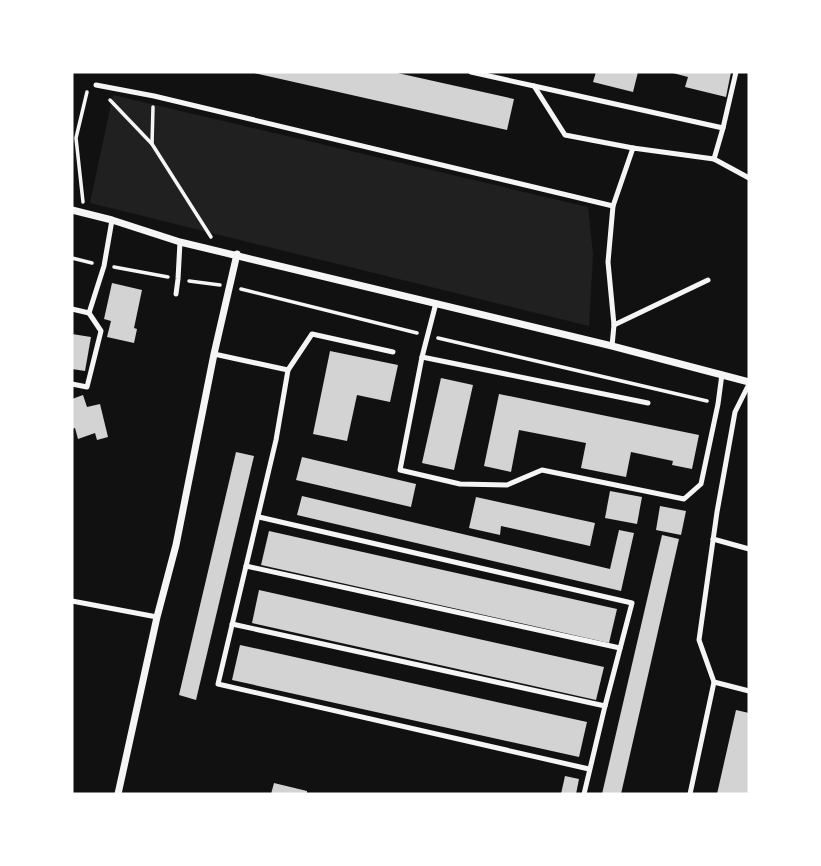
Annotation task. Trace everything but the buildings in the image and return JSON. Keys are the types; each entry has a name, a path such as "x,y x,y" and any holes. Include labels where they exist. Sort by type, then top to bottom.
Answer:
{"street":[{"path":"73,211 112,220 180,242 612,346 749,383"},
{"path":"118,794 157,617 176,545 237,254"}],"lane":[{"path":"471,72 723,128"},
{"path":"713,159 736,72"},
{"path":"96,85 154,96 613,206"},
{"path":"534,86 565,135 713,159 749,178"},
{"path":"612,346 614,325 608,262 613,206 633,148"},
{"path":"89,313 104,265 112,220"},
{"path":"176,294 180,242"},
{"path":"614,325 708,280"},
{"path":"436,303 422,357 400,470 460,484 507,485 542,470 684,499 701,484 722,374"},
{"path":"72,309 89,313 101,331 87,387 72,384"},
{"path":"393,352 312,334 288,370 259,517 218,684 589,769"},
{"path":"214,354 288,370"},
{"path":"422,357 648,403"},
{"path":"690,794 715,682 699,640 713,539 734,412 749,383"},
{"path":"259,517 632,603 584,794"},
{"path":"713,539 749,549"},
{"path":"246,566 620,648"},
{"path":"72,601 157,617"},
{"path":"232,624 605,706"},
{"path":"715,682 749,691"}],"path":[{"path":"73,211 83,202 76,138 89,84 96,85 152,144 220,250"},
{"path":"152,144 154,96"},
{"path":"72,258 229,286 718,404"}],"shaded area":[{"path":"113,95 588,207 593,254 589,326 90,203"}]}
